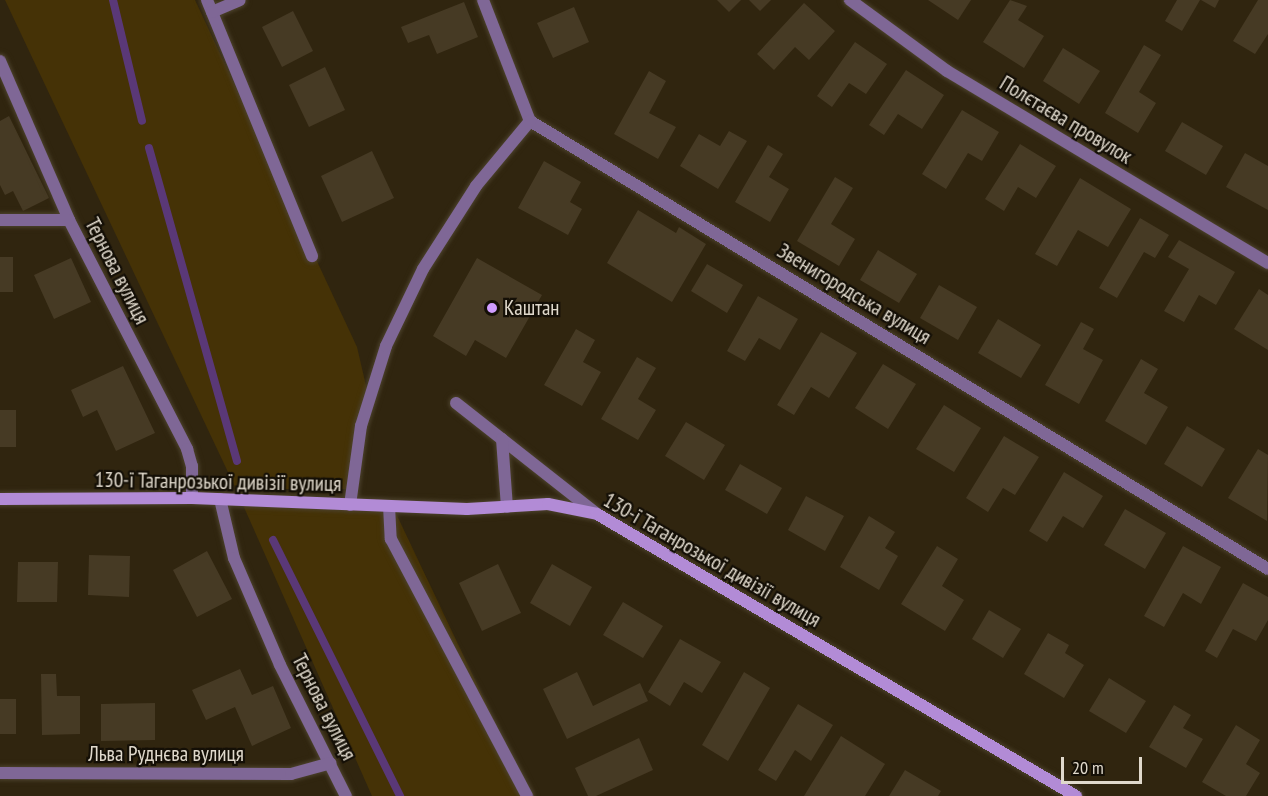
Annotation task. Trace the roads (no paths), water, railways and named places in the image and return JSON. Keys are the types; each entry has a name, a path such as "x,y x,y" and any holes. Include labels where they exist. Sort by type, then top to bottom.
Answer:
{"street":[{"path":"207,0 312,256"},
{"path":"213,12 240,0"},
{"path":"350,505 361,426 386,346 423,269 476,186 530,121 483,0"},
{"name":"Полєтаєва провулок","path":"850,0 947,71 1268,263"},
{"name":"Тернова вулиця","path":"0,61 69,220 187,449 192,466 192,498"},
{"name":"Звенигородська вулиця","path":"530,121 1268,569"},
{"path":"0,220 69,220"},
{"path":"456,403 597,514"},
{"path":"502,439 507,507"},
{"name":"130-ї Таганрозької дивізії вулиця","path":"0,499 192,498 388,506 507,507 548,504 597,514 1076,796"},
{"name":"Тернова вулиця","path":"220,499 224,526 239,568 280,664 346,796"},
{"path":"388,506 391,538 527,796"},
{"name":"Льва Руднєва вулиця","path":"0,773 291,774 332,764"}],"waterway":[{"path":"113,0 142,121"},
{"path":"149,148 237,461"},
{"path":"273,540 400,796"}],"place":[{"name":"Каштан","path":"492,308"}]}
